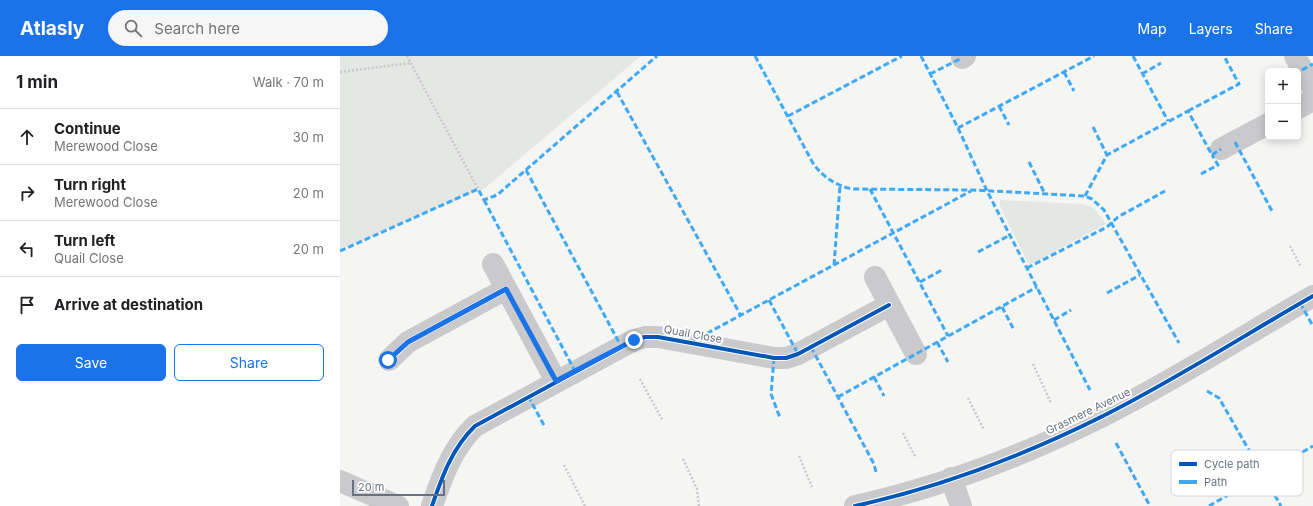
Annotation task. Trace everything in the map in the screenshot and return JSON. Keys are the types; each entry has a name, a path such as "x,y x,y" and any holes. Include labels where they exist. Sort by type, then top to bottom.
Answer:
{"street":[{"path":"1295,56 1313,90"},
{"path":"1301,106 1313,100"},
{"path":"1221,149 1265,126"},
{"path":"494,264 556,381"},
{"path":"875,277 916,354"},
{"path":"388,360 408,342 506,289"},
{"name":"Grasmere Avenue","path":"855,506 951,478 1058,437 1103,416 1313,296"},
{"name":"Quail Close","path":"432,506 447,466 465,435 475,426 634,340 645,337 658,337 774,358 791,357 889,305"},
{"path":"951,478 961,506"},
{"path":"340,481 398,506"}],"path":[{"path":"407,56 478,189"},
{"path":"340,72 411,63"},
{"path":"1290,246 1301,268"},
{"path":"1033,364 1051,403"},
{"path":"640,379 663,421"},
{"path":"968,398 984,430"},
{"path":"903,433 916,458"},
{"path":"799,456 812,487"},
{"path":"683,459 696,489 699,506"},
{"path":"564,465 585,506"}],"shaded area":[{"path":"340,56 641,56 485,188 340,250"},
{"path":"1000,200 1082,204 1094,208 1106,224 1029,265 1000,206"}],"marked path":[{"path":"340,251 478,189 484,200 497,195 657,56"},
{"path":"755,56 814,165 822,174 835,183 852,189 973,190 1085,196 1092,199 1104,210 1179,343"},
{"path":"788,116 902,56"},
{"path":"921,56 958,128 987,191 1090,390"},
{"path":"958,128 1094,56"},
{"path":"1133,56 1168,121"},
{"path":"1188,111 1239,84 1224,56"},
{"path":"930,74 962,58"},
{"path":"1142,74 1161,63"},
{"path":"1302,70 1313,64"},
{"path":"1064,72 1074,91"},
{"path":"617,92 741,316"},
{"path":"999,106 1009,125"},
{"path":"1085,196 1107,155 1188,111 1212,155 1221,149"},
{"path":"1093,127 1107,155"},
{"path":"1235,142 1272,211"},
{"path":"1201,174 1218,165 1212,155"},
{"path":"1029,162 1045,194"},
{"path":"526,170 621,346"},
{"path":"834,265 840,186"},
{"path":"870,189 948,336"},
{"path":"691,342 971,191"},
{"path":"1027,268 1107,227 1118,217 1165,191"},
{"path":"484,200 575,371"},
{"path":"978,252 1010,235"},
{"path":"920,282 942,270"},
{"path":"1107,293 1140,275"},
{"path":"838,397 1037,287"},
{"path":"769,300 798,354"},
{"path":"1300,303 1313,326"},
{"path":"1002,307 1013,328"},
{"path":"1054,320 1071,310"},
{"path":"937,342 948,362"},
{"path":"811,347 874,464 876,472"},
{"path":"774,358 771,394 780,418"},
{"path":"874,377 884,396"},
{"path":"1207,391 1219,398 1249,450"},
{"path":"528,396 545,427"},
{"path":"1116,443 1150,506"},
{"path":"1303,452 1313,446"},
{"path":"1209,506 1226,496"},
{"path":"1275,496 1281,506"}],"cycle path":[{"path":"389,360 408,342 506,289"},
{"path":"855,506 950,479 1013,457 1043,444 1103,416 1156,388 1313,296"},
{"path":"432,506 454,453 475,426 634,340 645,337 658,337 774,358 786,358 798,354 889,305"}],"route":[{"path":"388,360 408,342 506,289 556,381 634,340"}]}
